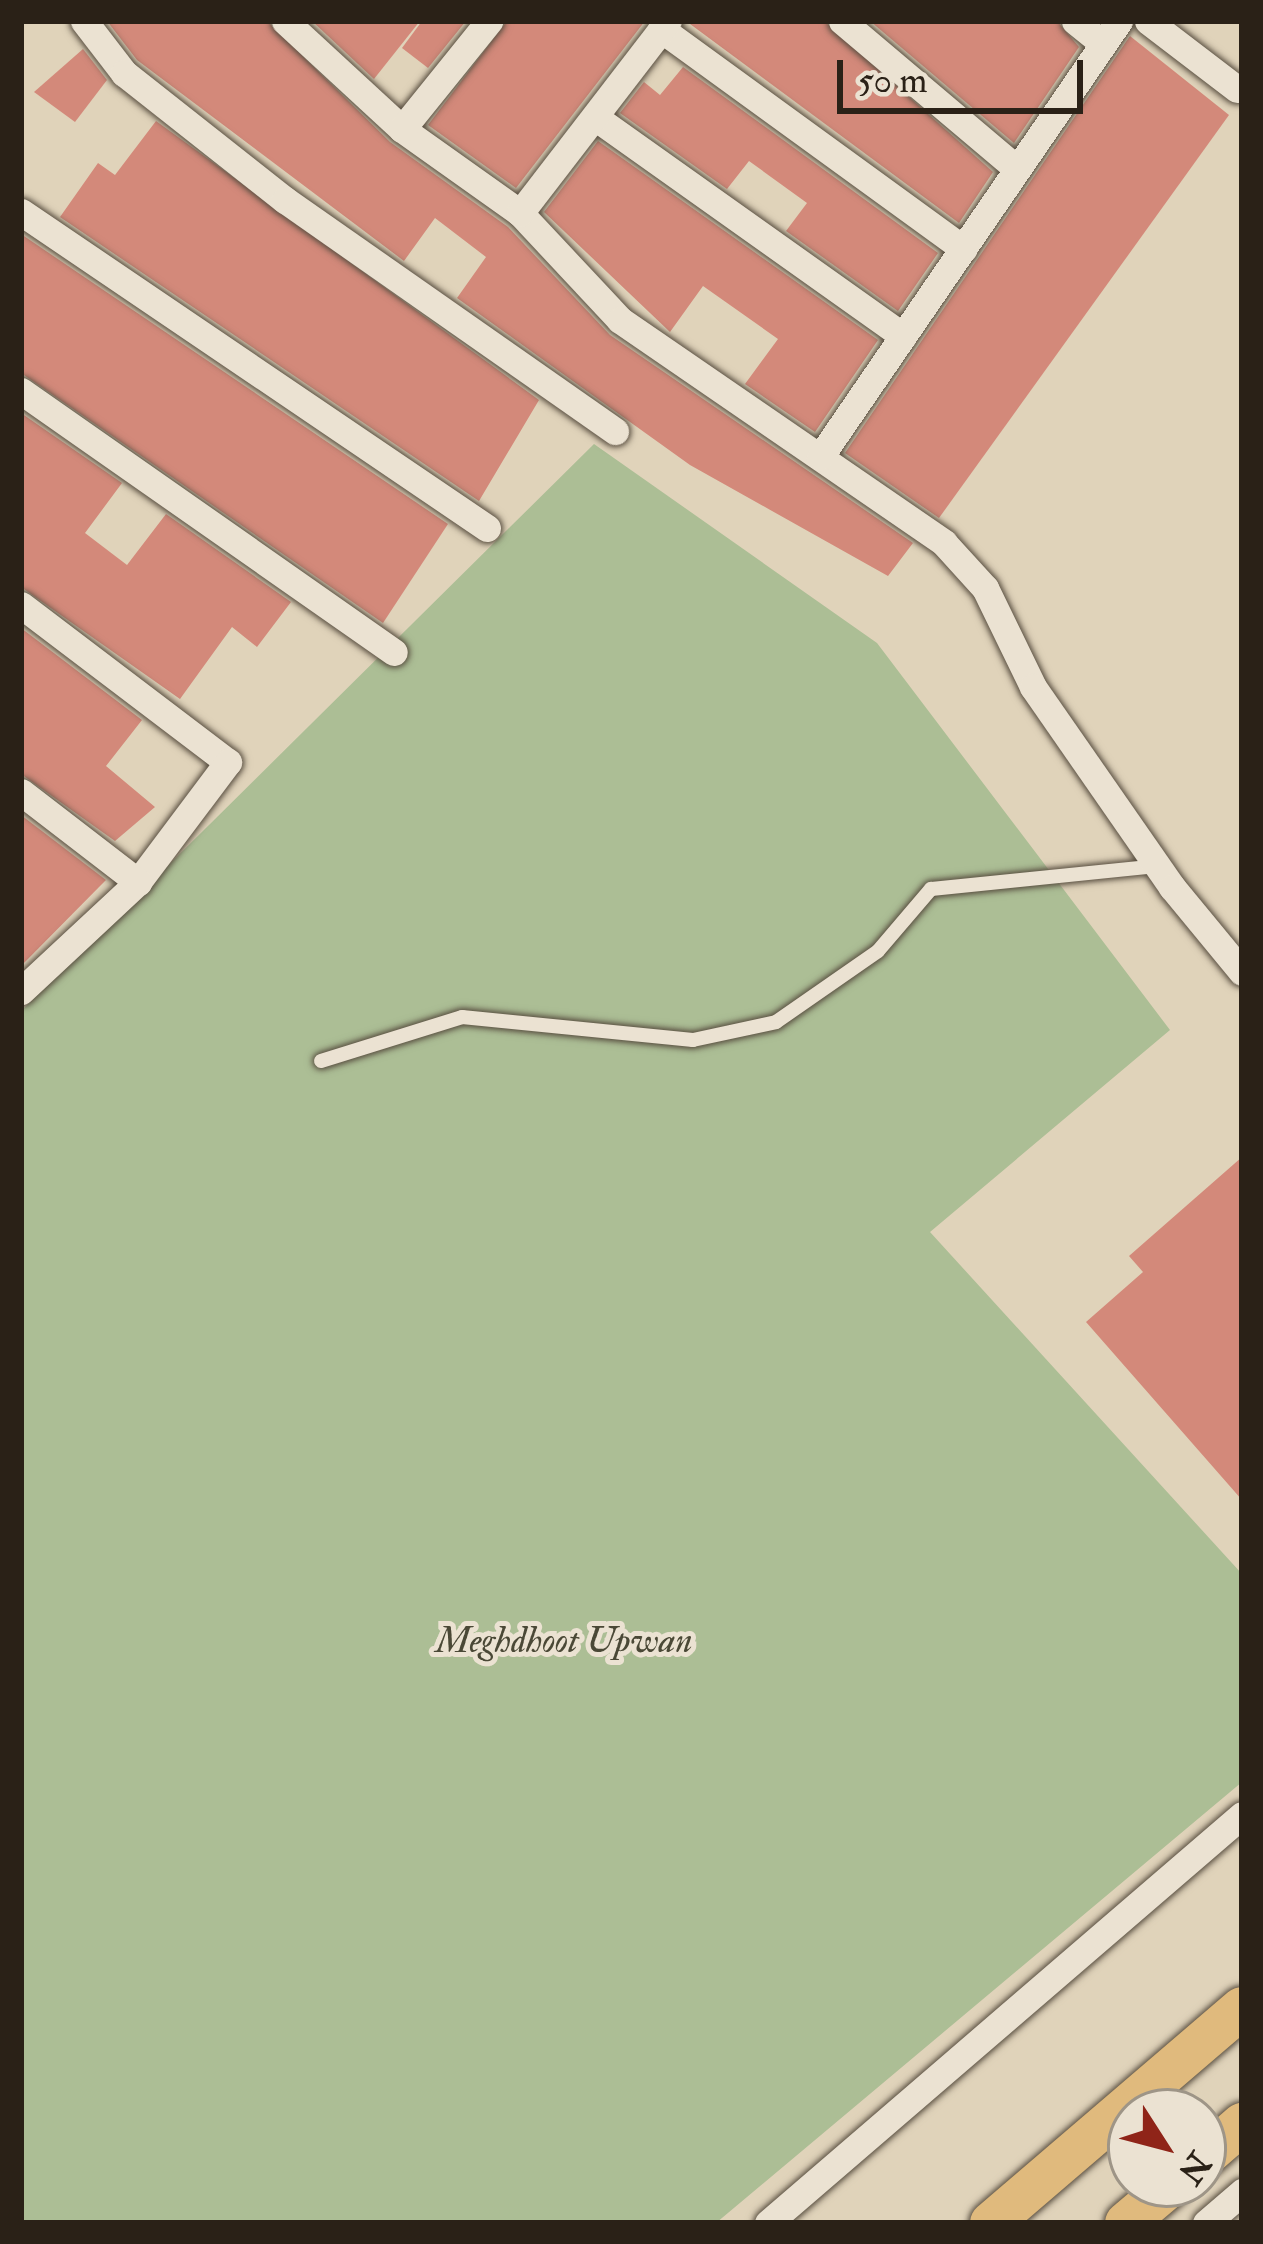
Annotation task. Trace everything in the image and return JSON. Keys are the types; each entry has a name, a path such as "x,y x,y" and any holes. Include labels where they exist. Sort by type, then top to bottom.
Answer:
{"main road":[{"path":"991,2223 1242,2008"}],"street":[{"path":"84,21 124,73 285,200 615,431"},
{"path":"285,21 403,129 520,213 620,320 944,543 985,588 1033,687 1164,877 1242,971"},
{"path":"403,129 489,21"},
{"path":"842,21 1017,169"},
{"path":"820,458 1110,32 1075,21"},
{"path":"1148,21 1237,89"},
{"path":"520,213 598,120 665,25 964,249"},
{"path":"598,120 903,336"},
{"path":"21,212 487,528"},
{"path":"21,391 394,652"},
{"path":"21,605 228,762 138,882 21,991"},
{"path":"21,792 138,882"},
{"path":"768,2223 1242,1815"},
{"path":"1206,2223 1242,2192"}],"lane":[{"path":"321,1061 462,1017 693,1040 776,1022 878,951 932,889 1164,877"}],"green space":[{"name":"Meghdhoot Upwan","path":"594,444 877,643 1170,1030 930,1232 1242,1574 1242,1782 716,2223 21,2223 21,1011"}],"building":[{"path":"107,21 267,21 390,142 508,227 610,335 913,543 888,576 690,465 457,298 486,257 435,218 404,261 137,60"},
{"path":"312,21 420,21 374,79"},
{"path":"422,21 466,21 428,68 402,48"},
{"path":"507,21 645,21 516,188 428,125"},
{"path":"686,21 824,21 993,172 959,223"},
{"path":"870,21 1057,21 1079,47 1014,143"},
{"path":"1130,36 1229,115 939,518 845,453"},
{"path":"83,49 107,80 75,122 34,92"},
{"path":"683,67 938,253 898,311 786,231 807,203 749,161 727,189 620,113 644,82 660,95"},
{"path":"156,121 539,400 479,501 60,217 98,163 115,175"},
{"path":"598,141 878,340 815,432 745,384 778,339 703,286 670,332 544,212"},
{"path":"21,234 448,524 383,623 21,373"},
{"path":"21,413 122,483 85,533 127,565 166,514 291,602 257,647 232,627 180,699 21,587"},
{"path":"21,628 142,720 106,766 155,807 115,841 21,774"},
{"path":"21,815 106,880 21,966"},
{"path":"1242,1157 1242,1500 1086,1322 1143,1272 1129,1256"}]}
